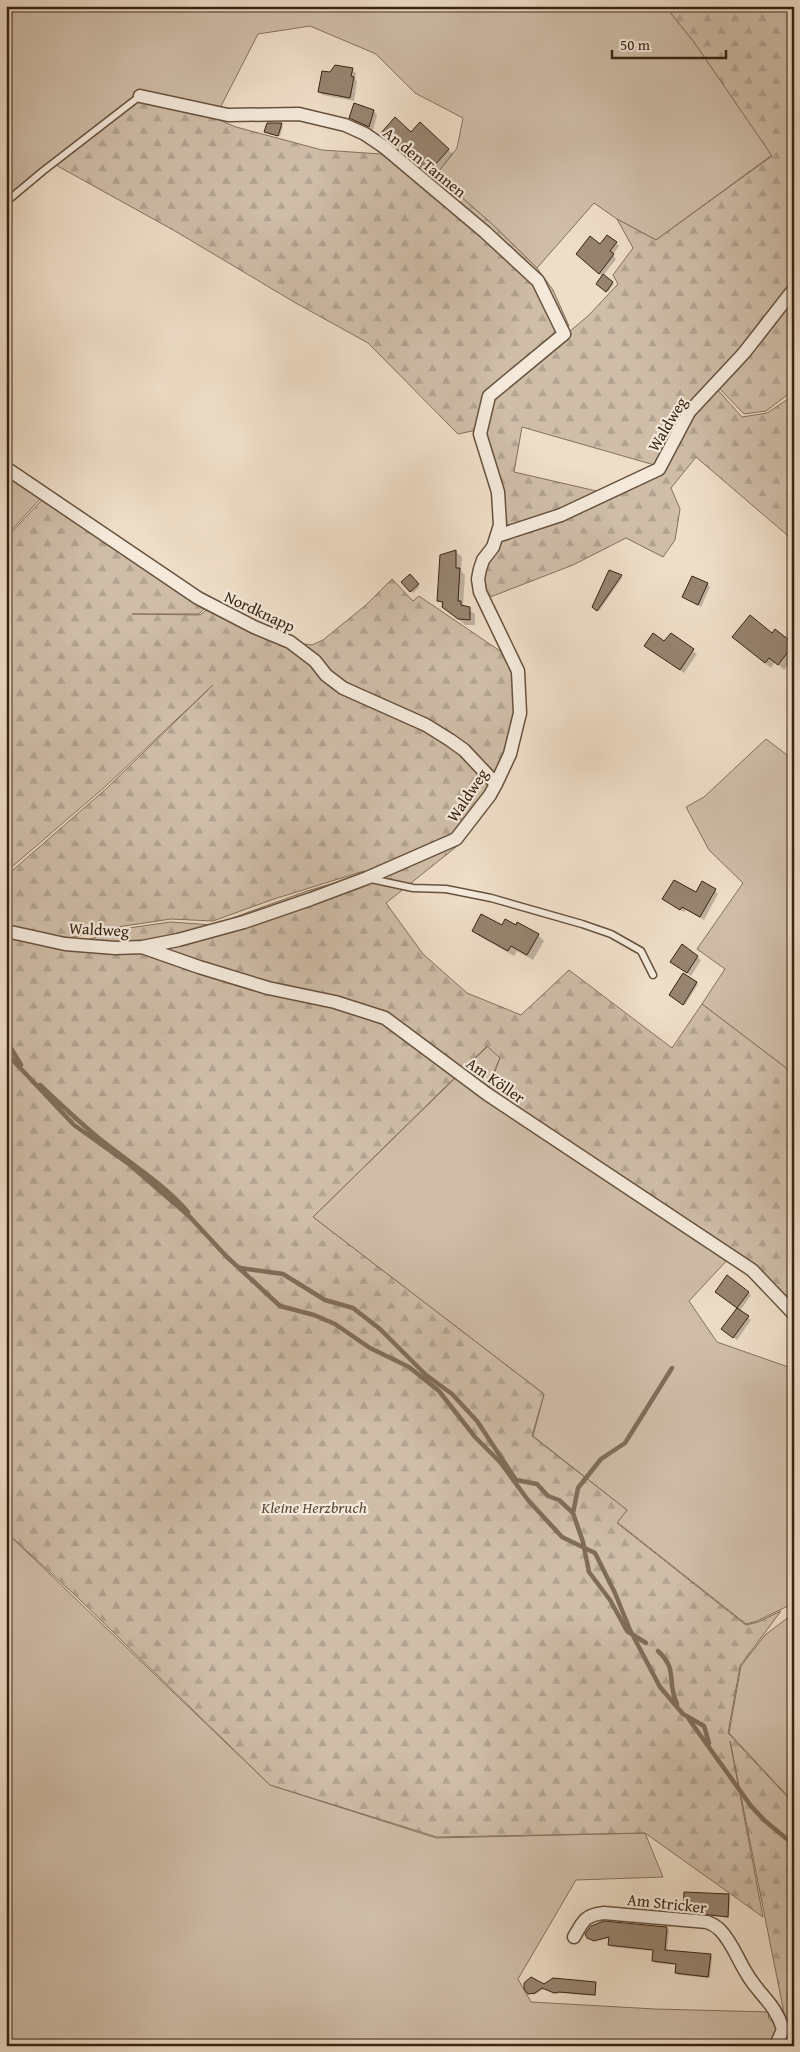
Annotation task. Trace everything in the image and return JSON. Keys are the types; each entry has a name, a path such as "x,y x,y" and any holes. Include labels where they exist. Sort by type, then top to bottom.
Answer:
{"street":[{"name":"An den Tannen","path":"140,96 228,115 299,114 345,125 366,134 485,232 538,281 564,334 488,396 480,434 500,503 500,525 497,536"},
{"name":"Waldweg","path":"6,931 65,944 115,948 142,947 244,922 367,878 456,839 490,795 496,784 510,754 520,713 518,671 480,592 478,579 483,560 493,547 497,536 561,515 659,469 688,412 744,354 794,289"},
{"name":"Nordknapp","path":"6,468 198,598 290,642 343,688 426,725 450,740 464,750 496,784"},
{"name":"Am Köller","path":"142,947 198,967 268,988 335,1002 384,1018 487,1094 752,1270 794,1314"},
{"name":"Am Stricker","path":"574,1937 585,1918 599,1914 707,1922 715,1925 729,1942 748,1976 770,2002 780,2018 783,2029 776,2046"}],"lane":[{"name":"An den Tannen","path":"6,202 49,166 140,96"},
{"path":"367,878 413,888 446,889 491,898 582,924 619,938 641,952 653,975"}],"green space":[{"path":"6,6 665,6 694,42 772,155 656,240 617,219 594,203 537,268 491,223 436,175 457,148 463,118 415,93 376,54 310,26 258,34 219,110 139,93 10,195 6,191"},
{"path":"665,6 794,6 794,285 709,385 658,466 522,427 514,472 605,493 505,530 484,433 491,398 589,315 618,284 613,275 633,248 617,219 656,240 772,156 694,42"},
{"path":"139,101 192,109 236,127 322,150 381,154 425,184 436,175 491,223 537,268 553,290 569,326 486,395 477,430 458,434 368,343 294,302 175,231 54,164"},
{"path":"794,295 794,390 766,411 744,414 718,387"},
{"path":"716,388 742,417 767,413 794,395 794,541 696,457 671,488 680,509 675,540 663,557 626,538 573,565 485,599 482,581 492,552 509,535 662,471 693,416"},
{"path":"6,473 41,498 6,536"},
{"name":"Kleine Herzbruch","path":"42,500 207,606 199,614 132,614 200,615 209,608 304,644 312,645 323,640 366,605 392,579 413,601 419,596 506,655 513,672 517,712 507,755 461,843 386,903 423,954 467,993 521,1015 569,970 672,1048 702,1004 794,1074 794,1308 755,1266 488,1090 500,1058 487,1046 313,1217 544,1394 532,1436 627,1510 617,1523 746,1625 758,1622 781,1611 740,1666 728,1733 794,1804 794,2046 780,2046 787,2028 730,1741 763,1917 645,1833 437,1837 270,1785 75,1595 6,1532 6,938 64,949 115,930 170,922 213,925 307,891 366,874 364,871 274,899 213,921 171,919 117,927 65,939 6,927 6,876 107,788 213,685 106,786 6,872 6,538"},
{"path":"766,739 791,758 794,756 794,1074 702,1004 725,969 697,949 743,883 709,850 686,807 704,797"},
{"path":"488,1046 500,1058 483,1096 731,1256 689,1301 717,1342 794,1369 794,1603 757,1621 746,1624 617,1522 627,1510 533,1436 544,1394 313,1217"},
{"path":"6,1532 270,1785 436,1838 645,1833 663,1877 576,1880 518,1979 531,2002 655,2009 770,2012 768,2018 779,2027 773,2046 6,2046"},
{"path":"794,1613 794,1803 729,1733 741,1666 765,1635"}],"building":[{"path":"335,65 353,68 351,76 354,77 350,98 318,92 322,71 330,72"},
{"path":"354,103 374,110 369,127 349,118"},
{"path":"395,117 411,132 420,122 449,149 428,173 381,133"},
{"path":"267,123 282,123 278,136 264,132"},
{"path":"607,235 617,242 610,251 614,254 599,274 576,254 590,236 600,244"},
{"path":"603,274 613,282 606,292 596,284"},
{"path":"456,550 456,568 460,568 458,601 461,601 461,605 470,607 470,620 458,619 442,607 443,602 437,601 440,555"},
{"path":"609,570 622,575 597,611 592,607"},
{"path":"410,574 419,584 410,592 401,582"},
{"path":"692,576 708,583 698,605 682,597"},
{"path":"750,615 772,633 775,629 794,644 778,665 769,658 765,663 732,637"},
{"path":"653,633 664,641 671,633 694,649 680,670 644,646"},
{"path":"674,880 696,892 702,881 716,889 700,917 682,907 680,910 662,899"},
{"path":"481,914 502,925 505,919 516,925 517,922 539,934 527,955 511,946 508,951 472,931"},
{"path":"682,944 698,956 687,973 670,962"},
{"path":"683,973 697,982 683,1005 669,995"},
{"path":"727,1275 749,1292 737,1308 715,1292"},
{"path":"737,1308 749,1316 733,1338 721,1329"},
{"path":"684,1892 729,1894 728,1917 683,1912"},
{"path":"604,1921 667,1927 665,1950 711,1954 708,1977 675,1973 676,1964 652,1961 653,1950 608,1945 609,1937 594,1941 587,1938 585,1934 591,1926"},
{"path":"531,1977 544,1984 553,1978 596,1982 595,1995 554,1993 542,1988 535,1993 528,1994 524,1989 524,1983"}],"waterway":[{"path":"6,1040 21,1065"},
{"path":"6,1053 74,1125 130,1165 189,1216 226,1256 280,1306 314,1315 335,1324 370,1348 409,1367 439,1391 475,1437 500,1462 528,1500 562,1537 595,1553 615,1593 630,1630 660,1687 683,1714 704,1726 709,1743"},
{"path":"40,1085 74,1117 166,1191 188,1212"},
{"path":"240,1268 283,1274 325,1300 353,1308 380,1329 426,1375 452,1394 477,1421 516,1480 537,1484 548,1496 559,1500 573,1513 583,1542 589,1572 610,1600 627,1631 646,1643"},
{"path":"573,1513 578,1488 601,1459 625,1443 672,1368"},
{"path":"658,1651 668,1664 677,1704"},
{"path":"688,1718 751,1806 764,1820 794,1845"}]}
